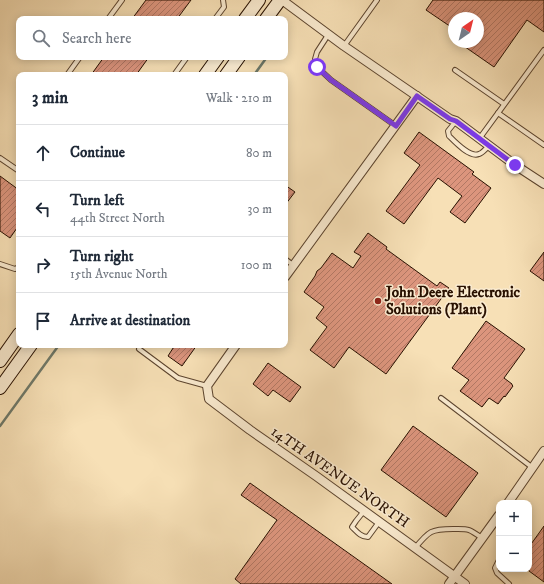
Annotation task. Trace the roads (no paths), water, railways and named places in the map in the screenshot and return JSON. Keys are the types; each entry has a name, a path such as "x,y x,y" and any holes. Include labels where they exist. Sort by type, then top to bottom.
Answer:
{"main road":[{"path":"247,16 259,0"},
{"path":"268,16 281,0"},
{"path":"207,72 216,60"},
{"path":"228,72 237,60"},
{"path":"0,361 16,338"},
{"path":"0,388 29,348"}],"street":[{"path":"281,0 344,46 450,119 456,121 515,165 544,184"},
{"path":"288,272 417,96"},
{"path":"207,386 234,348"},
{"name":"14TH AVENUE NORTH","path":"207,386 209,399 465,584"},
{"path":"510,500 543,456"},
{"path":"449,584 496,520"}],"lane":[{"path":"110,16 122,0"},
{"path":"217,16 224,6 223,0"},
{"path":"344,46 377,0"},
{"path":"328,34 317,52 315,59 317,67 331,80 396,126"},
{"path":"479,139 544,50"},
{"path":"69,72 78,60"},
{"path":"176,72 185,60"},
{"path":"455,70 504,104"},
{"path":"498,113 544,145"},
{"path":"456,121 448,131 449,136 466,151 472,155 476,155 480,154 489,146"},
{"path":"0,158 16,169"},
{"path":"288,261 293,265"},
{"path":"0,264 16,268"},
{"path":"139,350 178,378 207,386"},
{"path":"441,398 533,468"},
{"path":"364,511 352,527 364,537 368,537 379,522"},
{"path":"415,548 425,535 441,528 470,529 482,538"},
{"path":"497,572 509,584"}],"waterway":[{"path":"256,72 265,60"},
{"path":"0,426 57,348"}],"place":[{"name":"John Deere Electronic Solutions (Plant)","path":"378,301"}]}
